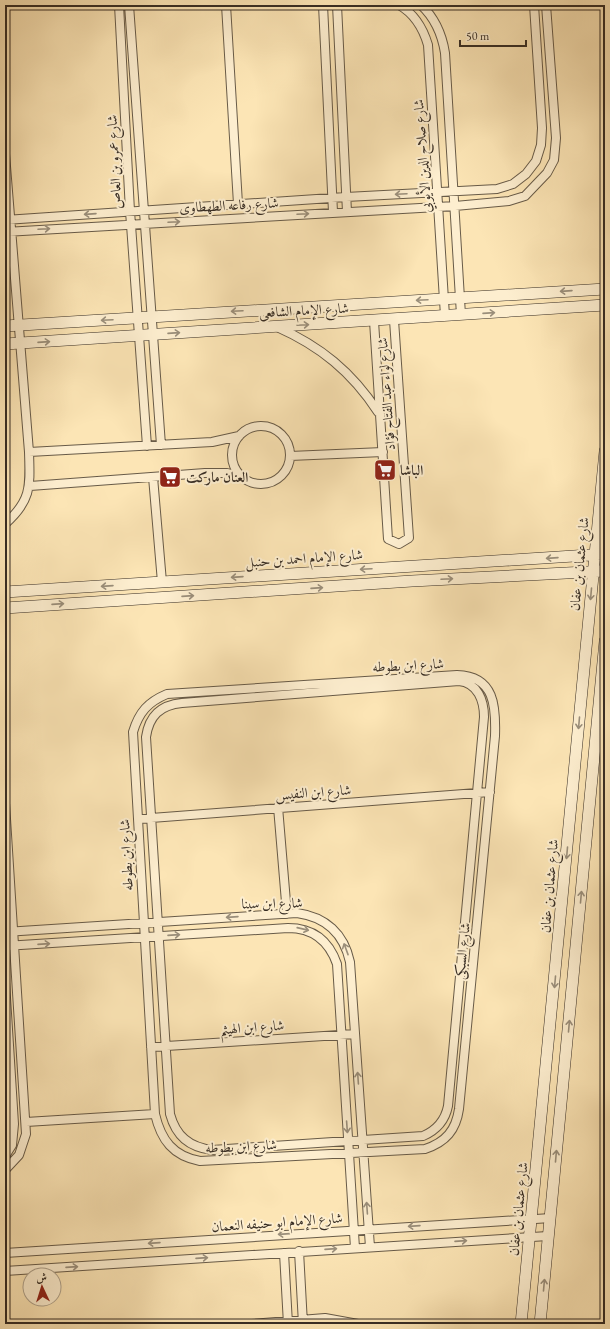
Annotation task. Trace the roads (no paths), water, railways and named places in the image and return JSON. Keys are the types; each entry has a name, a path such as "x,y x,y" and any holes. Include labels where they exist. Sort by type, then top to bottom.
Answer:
{"street":[{"name":"شارع عمرو بن العاص","path":"119,5 130,212 147,446"},
{"name":"شارع عمرو بن العاص","path":"129,5 161,445"},
{"path":"226,5 238,204"},
{"path":"323,5 333,212"},
{"path":"337,5 346,212"},
{"name":"شارع صلاح الدين الأيوبي","path":"400,5 419,23 428,46 445,316"},
{"path":"421,5 433,18 443,40 461,315"},
{"name":"شارع رفاعه الطهطاوى","path":"8,220 346,197 497,189 513,184 526,174 536,161 541,145 540,100 534,5"},
{"name":"شارع رفاعه الطهطاوى","path":"8,231 455,206 509,201 525,196 547,173 554,160 556,138 554,99 546,5"},
{"path":"540,100 554,99"},
{"path":"5,154 8,231 29,452 30,486 24,501 15,515 5,524"},
{"name":"شارع الإمام الشافعى","path":"5,326 605,288"},
{"name":"شارع الإمام الشافعى","path":"5,342 19,343 139,336 605,305"},
{"name":"شارع لواء عبد الفتاح فؤاد","path":"374,321 388,539 399,544 409,538 394,320"},
{"path":"276,326 311,343 336,361 367,394 379,413"},
{"path":"30,486 216,472 243,477 258,483 273,481 285,471 290,456 286,439 272,428 263,426 246,430 239,436 234,446 232,458 236,468 243,477"},
{"path":"29,452 212,442 239,436"},
{"name":"شارع عثمان بن عفان","path":"521,1324 593,572 600,555 605,451"},
{"path":"290,456 383,452"},
{"path":"153,476 162,582"},
{"name":"شارع الإمام احمد بن حنبل","path":"5,592 600,555"},
{"path":"411,567 412,581"},
{"path":"391,568 392,582"},
{"path":"5,608 392,582 605,571"},
{"path":"36,590 36,606"},
{"path":"540,1324 605,641"},
{"name":"شارع ابن بطوطه","path":"363,1153 200,1161 188,1159 178,1154 169,1146 162,1136 155,1114 133,732 137,719 144,707 155,699 167,694 181,692 457,675 470,677 481,683"},
{"name":"شارع ابن بطوطه","path":"362,1140 212,1150 200,1148 189,1143 180,1136 173,1125 170,1114 150,818 146,737 147,726 161,709 171,704 459,682 468,683 475,689"},
{"path":"318,683 318,692"},
{"name":"شارع السبكى","path":"363,1153 434,1146 449,1135 458,1119 496,736 495,709 491,694 481,683"},
{"name":"شارع السبكى","path":"362,1140 423,1136 437,1128 446,1114 484,710 482,702 475,689"},
{"name":"شارع ابن النفيس","path":"138,819 278,807 490,792"},
{"path":"5,803 9,932 14,946 26,1122 24,1145 19,1155 5,1170"},
{"path":"278,807 287,914"},
{"name":"شارع ابن سينا","path":"9,932 297,913 316,917 333,928 344,944 350,962 370,1247"},
{"name":"شارع ابن سينا","path":"5,946 288,928 299,928 310,931 327,944 333,954 336,964 355,1248"},
{"path":"5,982 7,1057 14,1130 12,1144 5,1156"},
{"name":"شارع ابن الهيثم","path":"151,1047 355,1034"},
{"path":"7,1057 14,1051 21,1050"},
{"path":"7,1057 14,1061 22,1061"},
{"path":"26,1122 155,1114"},
{"name":"شارع الإمام ابو حنيفه النعمان","path":"5,1253 354,1229 551,1218"},
{"path":"5,1271 548,1236"},
{"path":"299,1251 303,1322"},
{"path":"284,1253 288,1323"},
{"path":"252,1324 303,1322 325,1318 358,1324"}],"place":[{"name":"الباشا","path":"385,470"},
{"name":"العنان ماركت","path":"170,477"}]}
